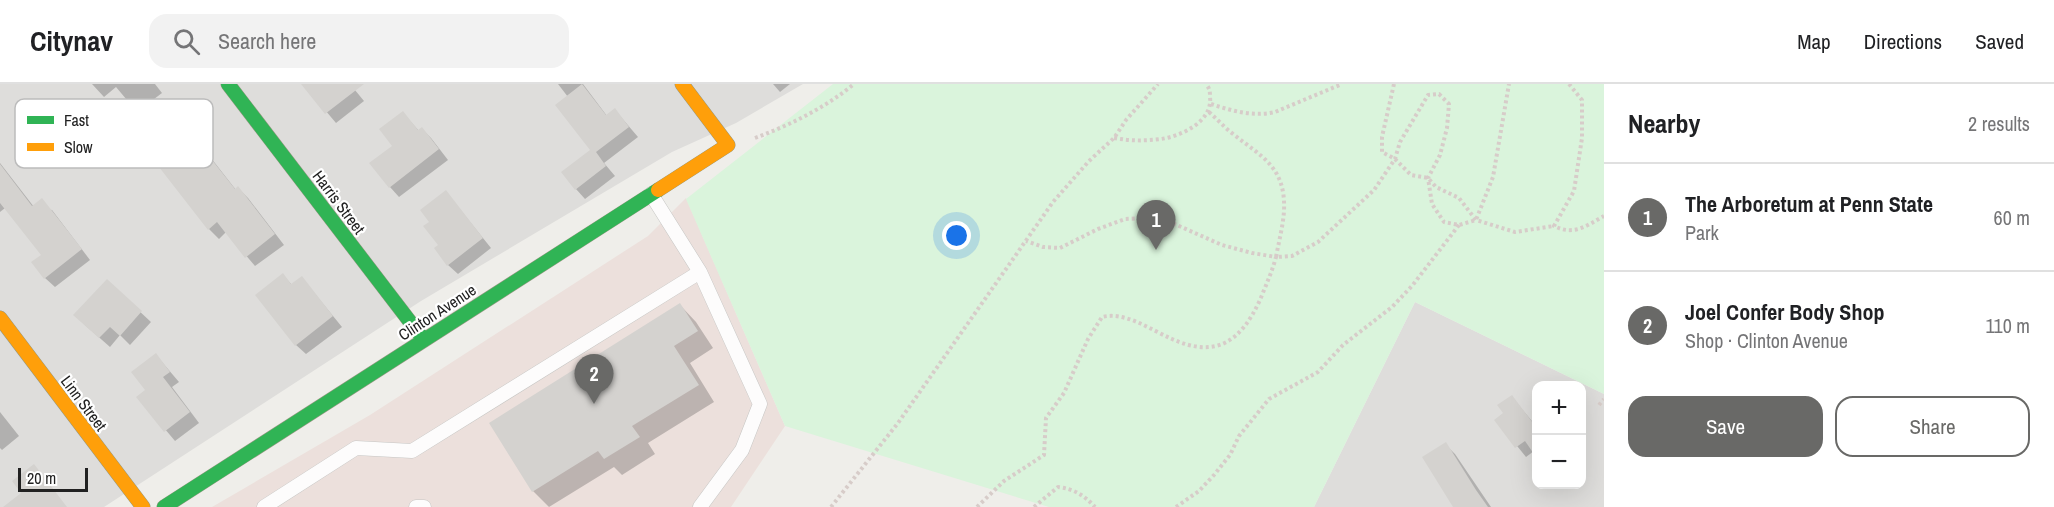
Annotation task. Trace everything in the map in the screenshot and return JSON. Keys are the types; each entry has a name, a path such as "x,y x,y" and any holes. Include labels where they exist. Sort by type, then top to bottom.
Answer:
{"street":[{"name":"Harris Street","path":"228,84 424,340"},
{"path":"682,84 728,145"},
{"name":"Clinton Avenue","path":"164,507 728,145"},
{"name":"Linn Street","path":"0,318 142,507"}],"lane":[{"path":"651,194 699,272 760,404 742,450 700,507"},
{"path":"264,507 356,448 412,451 699,272"},
{"path":"182,495 193,507"},
{"path":"416,507 424,507"}],"path":[{"path":"728,145 744,143 768,134 819,110 854,84"},
{"path":"831,507 898,423 1053,202 1089,161 1114,138 1126,120 1158,84"},
{"path":"1114,138 1137,142 1164,138 1188,130 1209,112 1211,104 1209,88 1206,84"},
{"path":"1211,104 1231,110 1266,114 1342,84"},
{"path":"1394,84 1382,137 1383,152 1395,159 1411,175 1428,178 1436,187 1459,198 1476,220"},
{"path":"1476,220 1493,177 1509,84"},
{"path":"1554,226 1574,191 1582,138 1582,100 1569,84"},
{"path":"1026,241 1043,247 1060,248 1098,229 1125,219 1150,218 1170,222 1222,245 1252,253 1292,256 1317,242 1374,190 1395,159 1400,142 1417,111 1428,95 1439,94 1449,104 1447,128 1440,154 1428,178 1432,204 1444,222 1459,225 1476,220 1515,232 1554,226 1566,232 1581,228 1604,216"},
{"path":"977,507 1004,481 1044,455 1046,418 1064,393 1088,339 1102,317 1118,317 1143,325 1193,347 1204,348 1235,338 1253,315 1271,276 1276,256 1284,210 1282,185 1270,163 1209,112"},
{"path":"1176,507 1199,491 1214,476 1230,455 1239,436 1269,399 1317,372 1343,345 1392,307 1412,286 1459,225"},
{"path":"1599,405 1604,399"},
{"path":"1034,507 1058,487 1083,494 1095,507"}],"shaded area":[{"path":"0,84 803,84 736,123 672,152 421,301 104,507 0,507"},
{"path":"686,198 785,426 731,507 212,507 370,415 648,236"},
{"path":"1415,302 1577,381 1532,381 1532,489 1586,489 1586,385 1604,394 1604,507 1314,507"}],"green space":[{"path":"833,84 1604,84 1604,394 1586,385 1586,381 1577,381 1415,302 1314,507 1049,507 785,426 686,199"}],"building":[{"path":"301,84 364,84 325,114"},
{"path":"582,84 606,115 615,108 629,127 596,152 606,166 575,190 561,172 590,150 555,105"},
{"path":"403,111 418,130 422,127 439,149 389,188 369,163 392,146 379,129"},
{"path":"213,161 235,189 238,186 275,234 245,258 217,222 208,230 160,168 213,168"},
{"path":"0,164 32,206 42,198 82,249 44,279 31,262 41,255 0,203"},
{"path":"446,190 483,238 447,266 434,248 438,245 423,226 429,222 420,210"},
{"path":"283,273 291,284 302,276 333,316 295,346 255,295"},
{"path":"107,279 142,311 120,336 110,327 99,338 73,315"},
{"path":"680,303 698,331 674,346 699,385 632,426 640,437 604,459 598,451 532,492 489,423"},
{"path":"156,353 170,372 163,377 190,412 164,432 136,397 145,390 131,372"},
{"path":"1512,395 1532,422 1532,451 1525,441 1515,448 1494,420 1503,413 1497,405"},
{"path":"1446,442 1488,507 1453,507 1422,457"},
{"path":"34,464 67,507 3,507 21,493 12,481"}],"traffic: fast":[{"path":"228,84 424,340"},
{"path":"164,507 658,190"}],"traffic: slow":[{"path":"658,190 728,145 682,84"},
{"path":"0,318 143,507"}],"place":[{"name":"The Arboretum at Penn State","path":"1156,250"},
{"name":"Joel Confer Body Shop","path":"594,404"}]}
